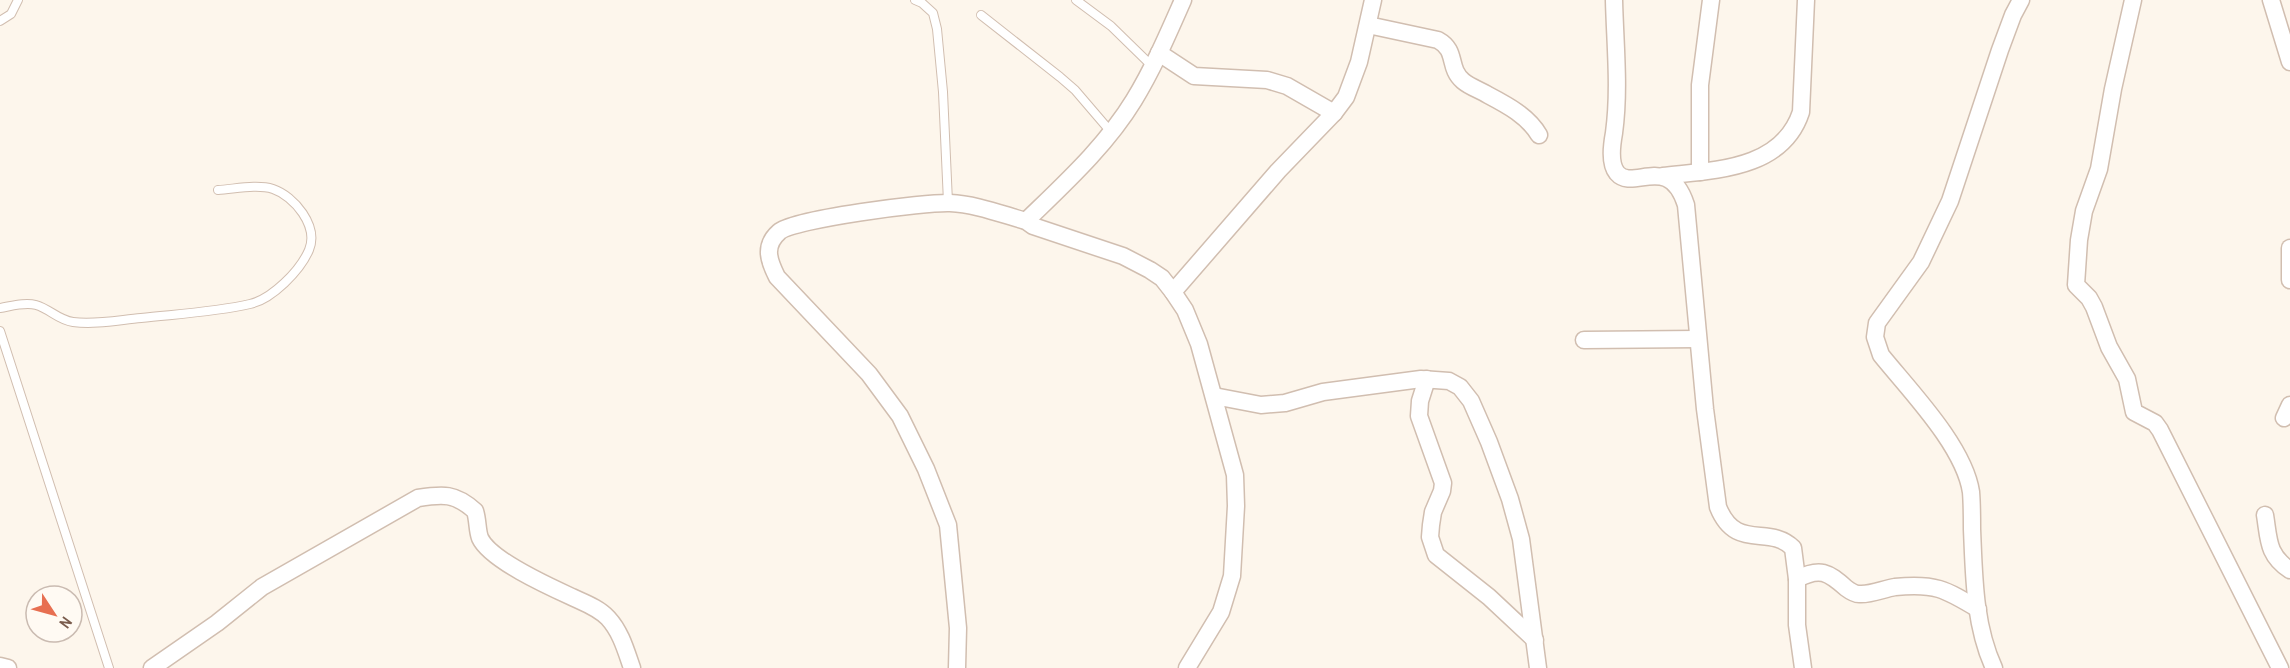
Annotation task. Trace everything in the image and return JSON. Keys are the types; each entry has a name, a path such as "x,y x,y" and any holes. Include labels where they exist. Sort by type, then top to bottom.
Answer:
{"street":[{"path":"1026,221 1067,181 1111,132 1134,101 1183,0"},
{"path":"1173,292 1346,97 1354,81 1373,0"},
{"path":"1614,0 1618,102 1612,142 1615,170 1619,175 1628,179 1736,168 1780,145 1797,127 1801,112 1806,0"},
{"path":"1700,172 1700,85 1711,0"},
{"path":"1994,668 1986,652 1978,609 1971,491 1965,471 1956,449 1881,355 1875,337 1877,323 1921,262 1950,201 2000,50 2020,0"},
{"path":"2133,0 2113,89 2099,169 2084,211 2079,240 2076,285 2089,298 2094,307 2109,347 2127,379 2134,412 2155,423 2160,430 2280,668"},
{"path":"2271,0 2290,62"},
{"path":"1368,25 1438,40 1447,45 1451,51 1457,75 1466,84 1525,117 1539,135"},
{"path":"1155,60 1194,76 1267,80 1287,86 1334,113"},
{"path":"1662,176 1682,191 1686,205 1698,339 1718,507 1724,522 1731,528 1743,533 1782,541 1792,546 1797,579 1797,625 1803,668"},
{"path":"957,668 957,617 948,525 926,469 900,416 869,374 777,277 769,260 768,250 771,241 780,231 799,223 904,206 948,202 965,204 1026,221 1033,226 1123,256 1162,278 1185,310 1199,344 1235,475 1236,506 1232,576 1221,612 1187,668"},
{"path":"2290,248 2290,280"},
{"path":"1584,340 1698,339"},
{"path":"1214,396 1261,405 1285,403 1323,392 1427,379 1449,381 1460,387 1471,401 1490,442 1510,499 1521,539 1538,668"},
{"path":"1427,379 1420,401 1419,416 1443,483 1433,512 1432,548 1442,562 1483,592 1535,640"},
{"path":"152,668 218,623 262,587 418,498 447,495 459,498 475,511 480,537 499,558 593,607 608,618 619,634 632,668"},
{"path":"2265,514 2275,557 2290,570"},
{"path":"1797,579 1812,571 1822,572 1832,576 1851,592 1858,594 1929,585 1950,592 1978,609"},
{"path":"0,666 8,668"}],"lane":[{"path":"0,21 11,14 18,0"},
{"path":"915,0 933,13 937,29 943,92 948,202"},
{"path":"1076,0 1155,60"},
{"path":"981,15 1067,84 1111,132"},
{"path":"0,308 27,304 38,306 57,318 73,322 101,322 252,304 266,298 294,272 309,250 312,237 303,214 290,198 272,189 218,190"},
{"path":"0,331 109,668"}]}
